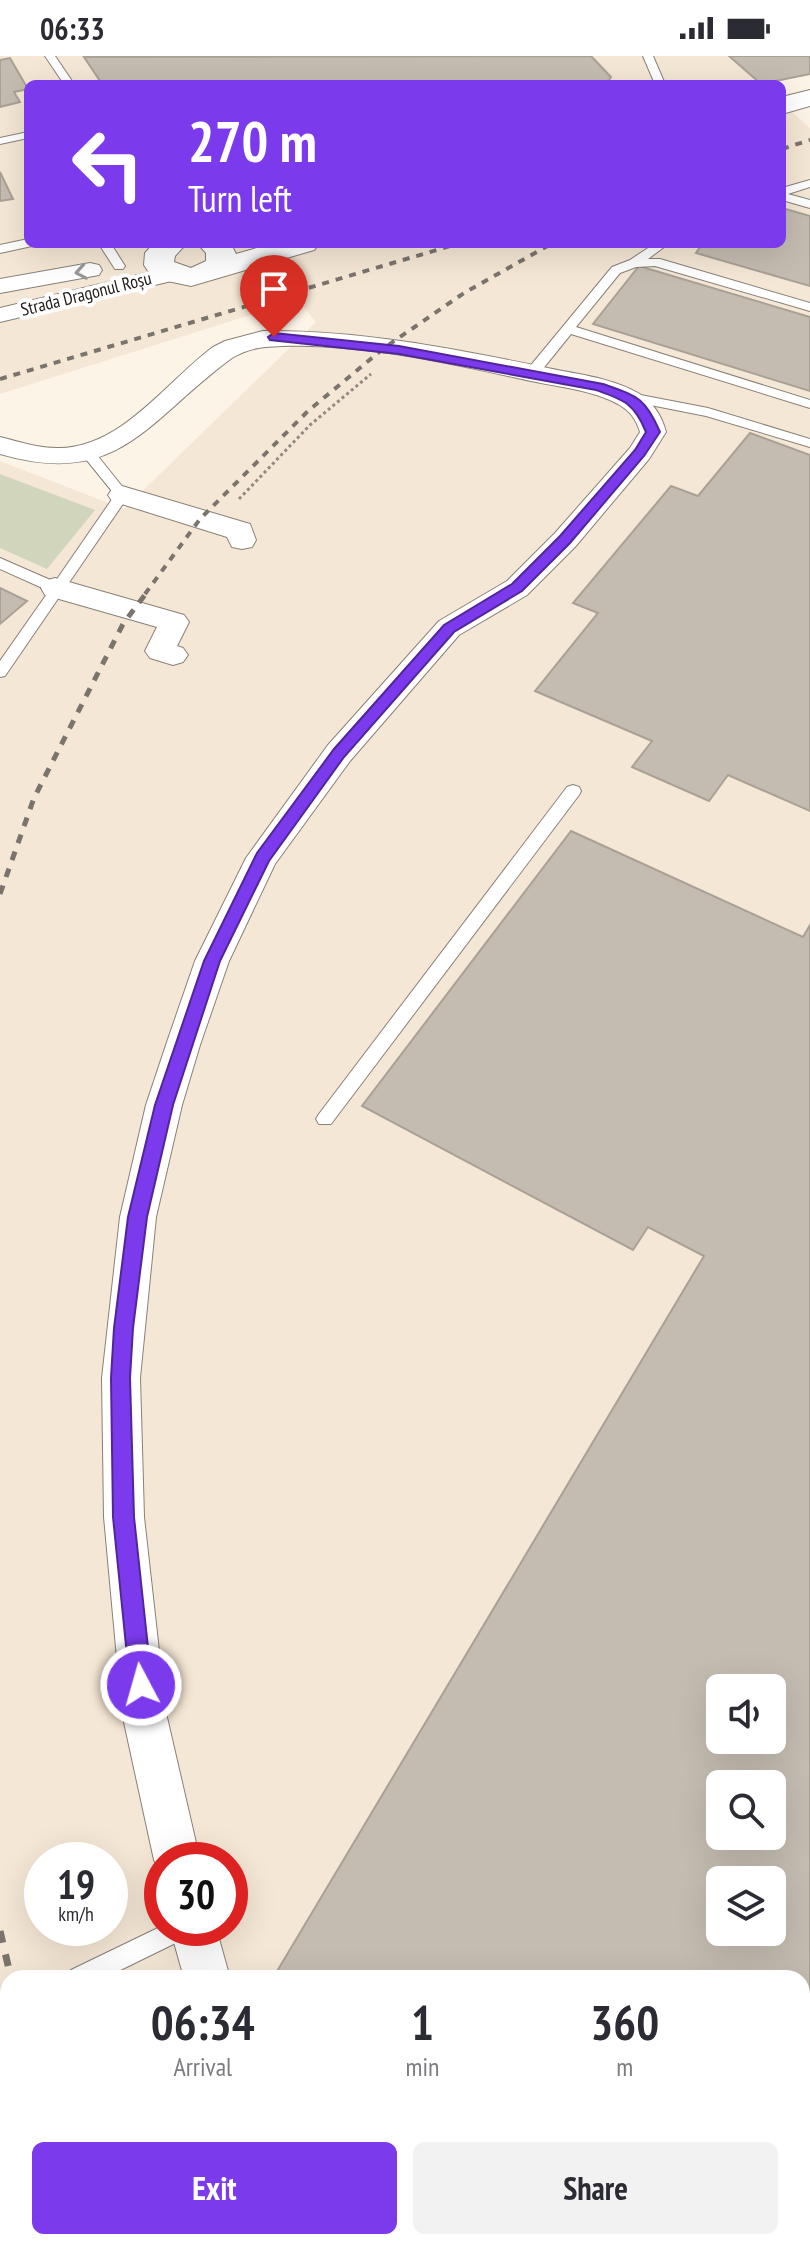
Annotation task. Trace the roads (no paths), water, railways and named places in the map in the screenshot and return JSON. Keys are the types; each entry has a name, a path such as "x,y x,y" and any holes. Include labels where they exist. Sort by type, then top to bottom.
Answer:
{"street":[{"path":"786,105 810,98"},
{"path":"167,259 200,275 215,256 274,248"},
{"name":"Strada Dragonul Roșu","path":"0,286 167,259"},
{"name":"Strada Dragonul Roșu","path":"0,315 167,259"},
{"path":"0,445 39,456 88,453 125,436 217,357 253,339 297,337 399,350 598,387 625,396 643,408 653,432 648,442 565,540 517,588 449,628 339,753 262,858 212,961 178,1060 138,1217 121,1378 124,1517 144,1713 173,1842"},
{"path":"122,495 240,531 242,540"},
{"path":"55,588 174,622 160,651 173,655"},
{"path":"198,1946 205,1970"}],"lane":[{"path":"50,56 66,80"},
{"path":"648,56 657,80"},
{"path":"0,141 24,136"},
{"path":"786,192 810,183"},
{"path":"786,195 810,204"},
{"path":"0,249 24,244"},
{"path":"108,248 119,266"},
{"path":"532,373 616,270 634,263 656,248"},
{"path":"634,263 656,262 810,307"},
{"path":"568,329 810,404"},
{"path":"625,396 708,412 810,443"},
{"path":"0,672 122,495 88,453"},
{"path":"0,563 55,588"},
{"path":"325,1119 573,791"},
{"path":"95,1970 145,1946"}],"railway":[{"path":"786,148 810,140"},
{"path":"0,379 443,248"},
{"path":"145,594 200,519 308,411 384,348 464,293 544,248"},
{"path":"0,894 34,798 123,624 147,592"},
{"path":"0,1931 9,1970"}]}
